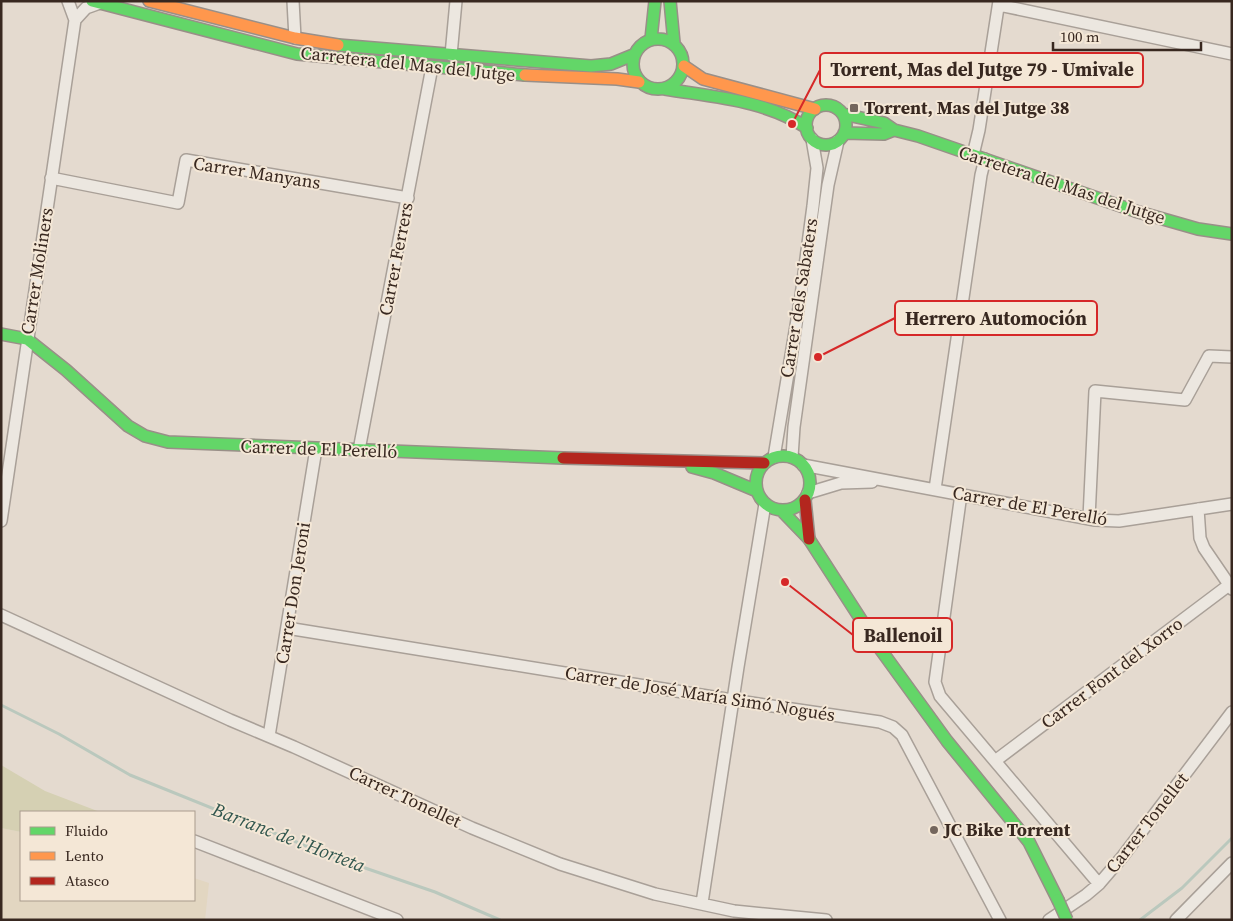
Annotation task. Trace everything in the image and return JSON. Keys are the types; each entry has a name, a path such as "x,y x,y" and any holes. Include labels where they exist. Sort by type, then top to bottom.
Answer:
{"street":[{"name":"Carrer Moliners","path":"1,521 75,20 68,1"},
{"name":"Carretera del Mas del Jutge","path":"148,1 295,38 329,44 451,56 591,66 611,64 633,55"},
{"path":"293,1 295,38"},
{"path":"451,56 456,1"},
{"path":"651,39 655,1"},
{"path":"670,1 674,44"},
{"path":"75,20 86,8 96,2"},
{"name":"Carretera del Mas del Jutge","path":"96,2 296,54 522,75 617,79 639,82"},
{"path":"973,155 979,130 999,3 1232,54"},
{"path":"665,89 674,84 681,76 684,66 681,53 674,44 663,39 651,39 640,45 633,55 632,70 639,82 652,89 665,89 771,110 787,115 809,134 823,145 829,145 841,137 846,120 843,114 831,106 815,109 809,115 807,121 809,134"},
{"path":"684,66 702,79 716,84 815,109"},
{"name":"Carrer Ferrers","path":"359,450 432,67"},
{"name":"Carretera del Mas del Jutge","path":"843,114 884,123 894,130 918,136 1135,211 1198,229 1232,234"},
{"name":"Carretera del Mas del Jutge","path":"841,137 884,134 894,130"},
{"name":"Carrer dels Sabaters","path":"774,457 814,206 817,168 809,134"},
{"name":"Carrer dels Sabaters","path":"792,457 794,427 814,282 830,178 841,137"},
{"path":"935,489 985,159"},
{"name":"Carrer Manyans","path":"51,178 178,203 186,160 408,198"},
{"name":"Carrer de El Perelló","path":"1,334 27,339 66,370 128,426 145,436 168,442 673,462 764,463"},
{"path":"1088,518 1096,391 1185,400 1209,356 1232,357"},
{"name":"Carrer Don Jeroni","path":"269,736 316,449"},
{"path":"806,496 798,506 790,509 772,508 765,504 757,491 756,476 764,463 774,457 792,457 803,465 810,478 806,496 809,539"},
{"name":"Carrer de El Perelló","path":"673,462 714,472 757,491"},
{"name":"Carrer de El Perelló","path":"803,465 1088,518 1119,521 1232,504"},
{"name":"Carrer de El Perelló","path":"806,496 841,483 889,482"},
{"path":"961,494 935,682 940,696 1098,884"},
{"path":"702,903 732,700 765,504"},
{"path":"1198,509 1200,538 1204,548 1230,587"},
{"path":"781,510 809,539 878,646 941,733 1029,842 1067,920"},
{"name":"Carrer Font del Xorro","path":"995,761 1230,587"},
{"name":"Carrer Tonellet","path":"1,615 472,828 560,864 655,894 734,911 826,920"},
{"name":"Carrer de José María Simó Nogués","path":"287,628 880,722 893,726 902,735 1000,920"},
{"name":"Carrer Tonellet","path":"1049,920 1086,895 1123,856 1232,712"},
{"path":"195,841 397,920"},
{"path":"1176,920 1232,863"}],"shaded area":[{"path":"1,765 45,791 97,811 20,811 20,832 1,828"},
{"path":"1,828 20,832 20,901 195,901 195,878 209,883 205,920 1,920"}],"waterway":[{"name":"Barranc de l'Horteta","path":"1,705 59,734 130,775 336,858 435,892 500,920"},
{"name":"Barranc de l'Horteta","path":"1140,920 1182,888 1232,838"}],"traffic: fast":[{"path":"92,1 297,54 525,75"},
{"path":"651,39 655,1"},
{"path":"670,1 674,43"},
{"path":"663,39 676,46 682,54 683,64 682,74 676,82 668,88 653,89 640,82 634,74 633,59 640,46 648,40 663,39"},
{"path":"338,45 591,66 611,64 633,55"},
{"path":"665,89 720,97 757,105 774,111 807,128"},
{"path":"826,105 840,111 846,125 840,139 826,145 812,139 806,125 812,111 826,105"},
{"path":"843,114 884,123 894,130 918,136 1135,211 1198,229 1232,234"},
{"path":"844,133 884,134 894,130"},
{"path":"1,334 27,339 66,370 128,426 145,436 168,442 563,458"},
{"path":"778,456 788,456 798,460 806,468 810,483 806,498 798,506 788,510 778,510 768,506 760,498 756,488 756,478 760,468 768,460 778,456"},
{"path":"692,467 714,473 757,491"},
{"path":"781,510 809,539 878,646 947,741 1029,842 1058,900"},
{"path":"1058,900 1067,920"}],"traffic: slow":[{"path":"149,1 295,38 338,45"},
{"path":"684,66 703,79 815,109"},
{"path":"525,75 617,79 639,82"}],"traffic: jam":[{"path":"563,458 764,463"},
{"path":"805,500 809,539"}],"place":[{"name":"Torrent, Mas del Jutge 38","path":"854,108"},
{"name":"Torrent, Mas del Jutge 79 - Umivale","path":"792,124"},
{"name":"Herrero Automoción","path":"818,357"},
{"name":"Ballenoil","path":"785,582"},
{"name":"JC Bike Torrent","path":"934,830"}]}
